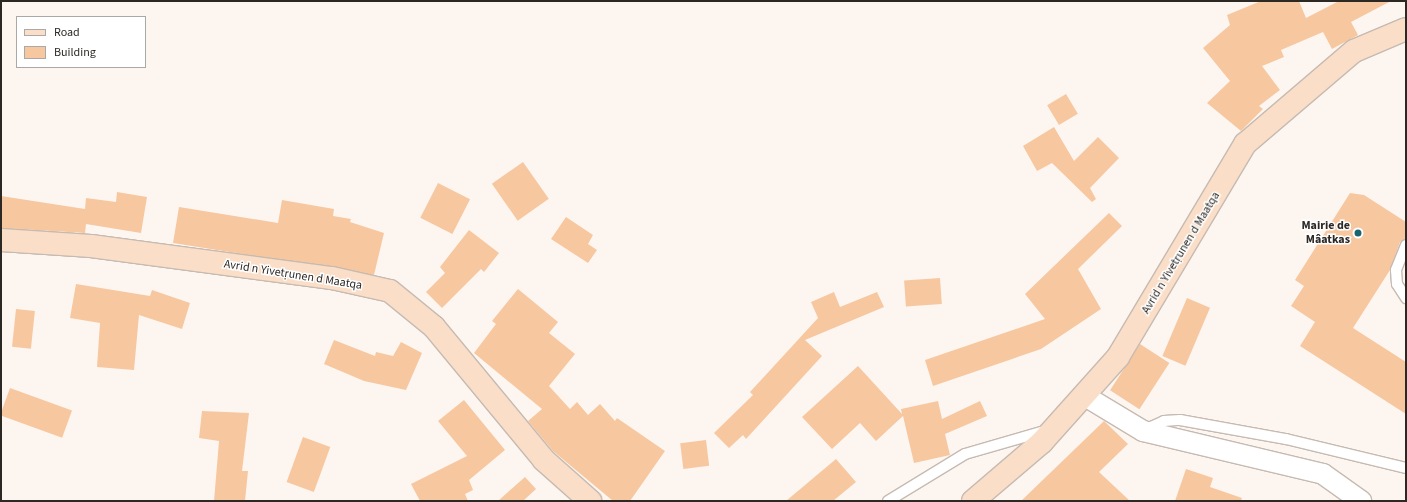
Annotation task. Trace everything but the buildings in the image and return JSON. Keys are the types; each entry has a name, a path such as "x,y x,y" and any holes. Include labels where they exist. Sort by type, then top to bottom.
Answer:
{"main road":[{"name":"Avrid n Yivetṛunen d Maatqa","path":"972,501 1055,428 1085,396 1118,357 1245,144 1354,51 1406,29"},
{"name":"Avrid n Yivetṛunen d Maatqa","path":"1,240 91,246 332,278 390,291 434,327 544,460 590,501"}],"street":[{"path":"1085,396 1142,431 1323,474 1361,501"}],"lane":[{"path":"1406,245 1396,270 1398,284 1406,298"},
{"path":"1142,431 1164,421 1180,420 1286,439 1406,468"},
{"path":"888,501 965,454 1055,428"}],"place":[{"name":"Mairie de Mâatkas","path":"1358,233"}]}
